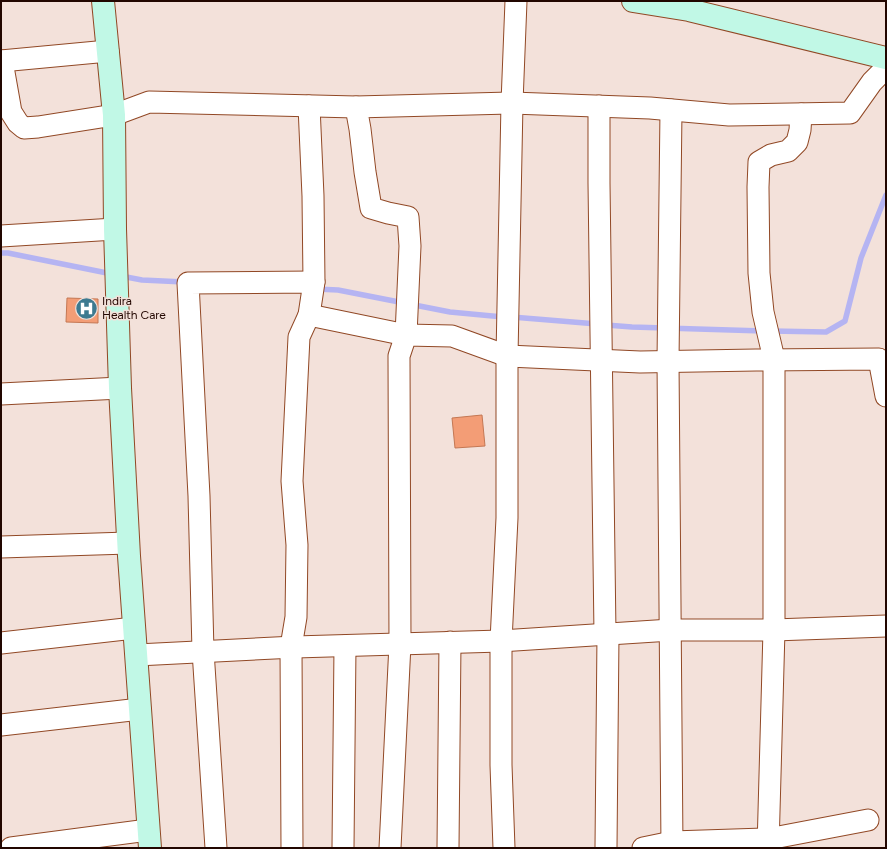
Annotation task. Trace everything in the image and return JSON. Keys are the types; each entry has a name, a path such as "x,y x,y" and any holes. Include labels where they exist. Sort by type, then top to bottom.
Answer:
{"street":[{"path":"11,848 149,839 128,543 120,388 115,229 114,115 104,1"},
{"path":"504,848 501,765 501,641 507,518 507,356 512,103 516,1"},
{"path":"632,1 689,10 886,58"},
{"path":"108,51 1,61 11,112 18,123 24,128 38,127 114,115 149,102 356,107 512,103 650,108 729,115 850,113 872,82 886,68"},
{"path":"292,848 291,647 296,617 297,545 292,480 299,337 309,315 314,282 314,196 309,106"},
{"path":"599,106 601,360 607,634 606,848"},
{"path":"356,107 371,208 408,217 410,246 406,335 399,356 400,644 390,848"},
{"path":"671,110 668,362 672,845"},
{"path":"768,844 774,630 774,360 763,312 759,273 758,162 771,155 788,151 797,142 800,130 801,114"},
{"path":"1,236 115,229"},
{"path":"216,848 203,651 199,496 188,283 314,282"},
{"path":"309,315 406,335 452,336 507,356 640,362 883,358 886,396"},
{"path":"1,394 120,388"},
{"path":"1,547 128,543"},
{"path":"137,655 291,647 501,641 671,630 774,630 886,626"},
{"path":"1,643 134,628"},
{"path":"448,848 450,642"},
{"path":"343,848 345,646"},
{"path":"1,724 140,709"},
{"path":"643,848 672,845 768,844 868,820"}],"building":[{"path":"67,298 98,299 98,323 66,322"},
{"path":"482,415 485,446 455,448 452,418"}],"waterway":[{"path":"771,331 826,332 845,321 861,258 886,195"},
{"path":"1,253 8,253 112,274"},
{"path":"121,276 142,280 184,282"},
{"path":"316,289 338,290 450,312 503,317"},
{"path":"512,317 597,324"},
{"path":"606,325 763,331"}],"place":[{"name":"Indira Health Care","path":"86,308"}]}
